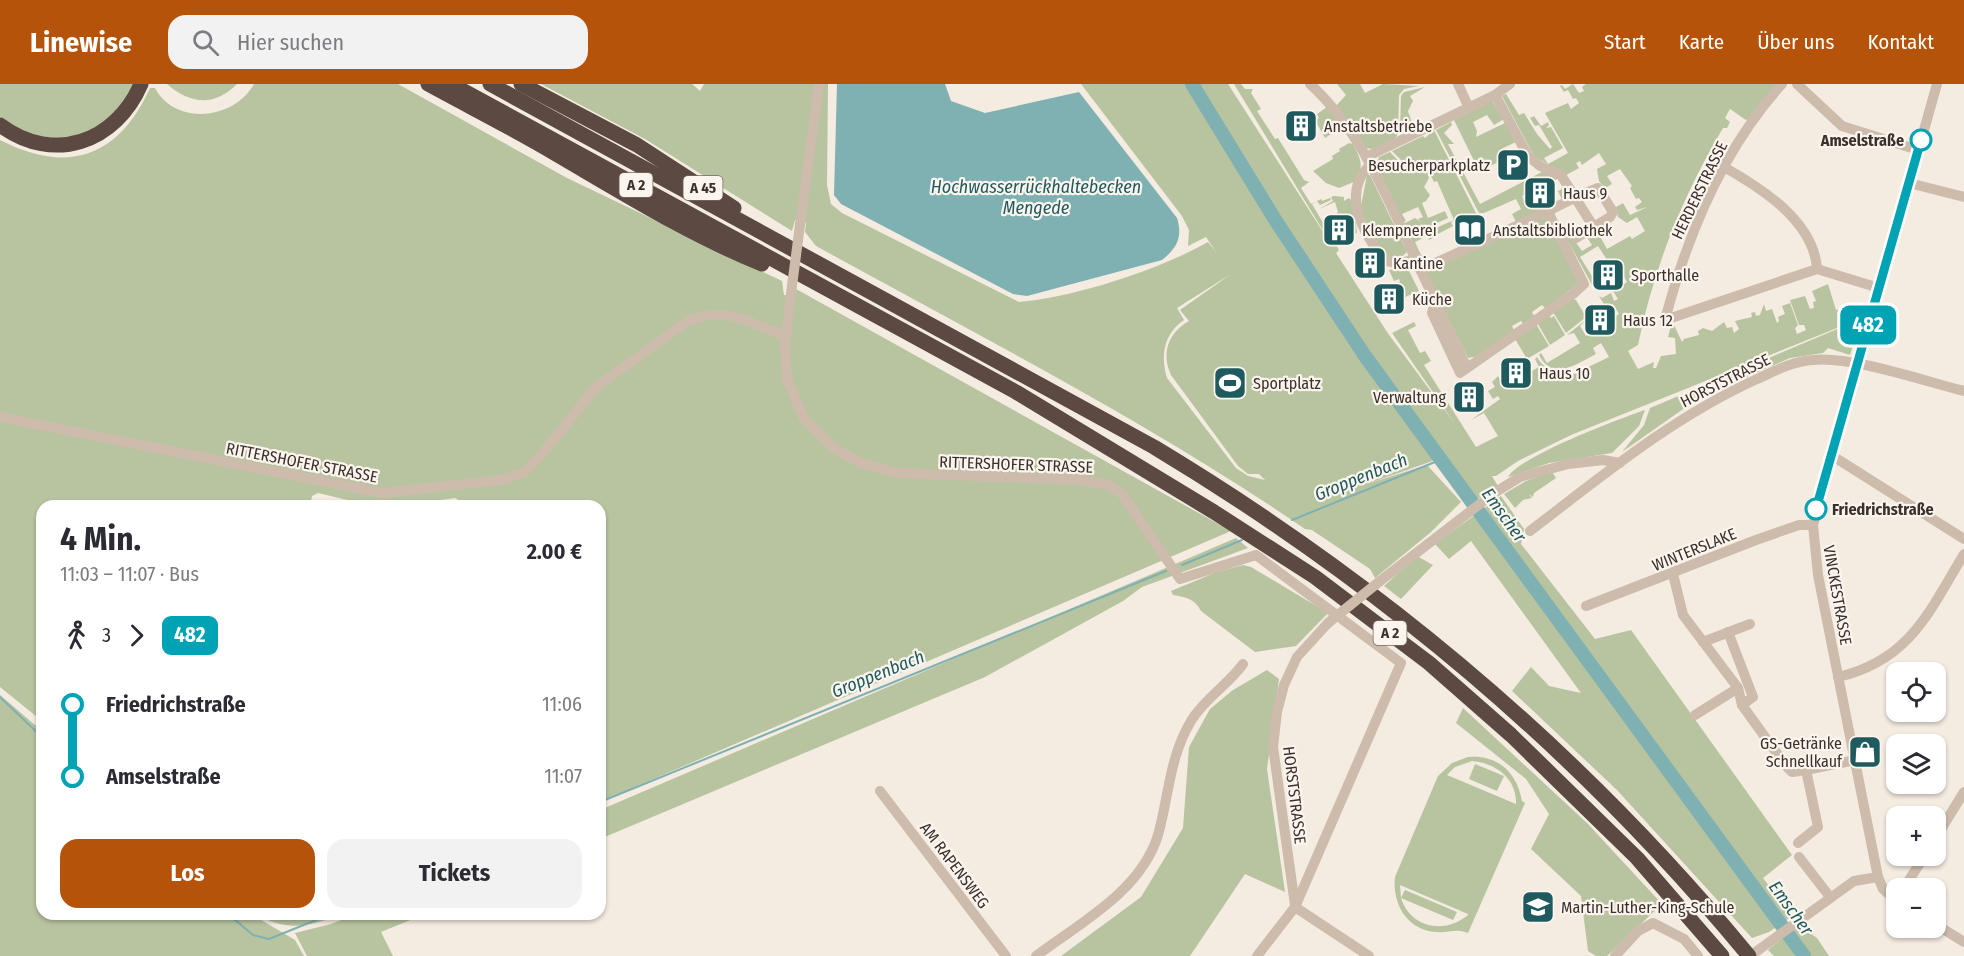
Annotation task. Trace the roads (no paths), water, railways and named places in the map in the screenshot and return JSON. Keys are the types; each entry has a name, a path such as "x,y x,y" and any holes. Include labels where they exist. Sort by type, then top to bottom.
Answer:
{"highway":[{"path":"0,125 25,139 49,144 64,145 90,139 124,115 141,84"},
{"path":"428,84 718,246 821,287"},
{"name":"A 2","path":"451,84 1016,392 1184,493 1315,578 1429,663 1511,735 1637,858 1722,956"},
{"name":"A 2","path":"490,84 1154,447 1207,479 1328,560 1444,649 1554,746 1655,847 1749,956"},
{"name":"A 45","path":"523,85 637,145 727,203 767,235"}],"street":[{"name":"RITTERSHOFER STRASSE","path":"819,84 786,336 787,379 804,419 836,449 861,463 906,474 1080,480 1108,485 1122,494 1180,579 1256,555 1401,663 1392,683"},
{"path":"1310,84 1334,108 1368,161 1467,368 1583,286 1584,279 1549,214"},
{"path":"1458,84 1469,108"},
{"path":"1414,259 1399,264 1386,261 1360,224 1356,214 1357,190 1368,161 1495,95 1509,84"},
{"name":"HERDERSTRASSE","path":"1782,84 1754,119 1725,167 1685,254 1665,320 1817,269"},
{"path":"1797,84 1842,126 1918,150"},
{"name":"VINCKESTRASSE","path":"1886,892 1878,877 1838,677 1818,575 1813,525 1856,364 1937,84"},
{"path":"1495,95 1528,156 1540,166 1561,175 1573,198 1593,226"},
{"path":"1725,167 1759,188 1790,216 1809,243 1817,269 1879,288"},
{"path":"1909,183 1964,197"},
{"path":"1549,214 1552,209 1573,198 1595,188 1601,190 1612,214 1576,238"},
{"path":"1420,270 1545,213 1549,214"},
{"name":"RITTERSHOFER STRASSE","path":"0,417 382,493 442,488 501,480 523,472 543,453 596,387 688,321 705,314 731,315 786,336"},
{"name":"HORSTSTRASSE","path":"1530,531 1688,415 1781,368 1812,360 1856,364"},
{"path":"1856,364 1964,391"},
{"path":"1831,455 1964,539"},
{"name":"HORSTSTRASSE","path":"1295,906 1273,747 1277,712 1289,672 1306,645 1328,623 1455,522 1520,477 1545,468 1593,461 1620,463"},
{"name":"WINTERSLAKE","path":"1586,606 1799,525 1813,525"},
{"path":"1838,677 1862,672 1885,659 1917,631 1964,554"},
{"path":"1673,574 1681,611 1738,688 1742,705 1786,766 1792,772 1855,760"},
{"path":"1703,642 1750,624"},
{"path":"1728,632 1753,697 1742,705"},
{"path":"1036,956 1124,890 1149,857 1158,835 1168,780 1177,748 1191,720 1243,664"},
{"name":"HORSTSTRASSE","path":"1295,906 1392,683"},
{"path":"1695,716 1738,688"},
{"path":"1798,843 1818,827 1806,770"},
{"name":"AM RAPENSWEG","path":"880,791 1006,956"},
{"path":"1946,821 1964,792"},
{"path":"1799,856 1830,897"},
{"path":"1749,956 1854,881 1878,877"},
{"path":"1257,956 1295,906 1369,956"},
{"path":"1615,956 1638,931 1653,923 1684,939 1698,956"},
{"path":"1946,931 1964,942"}],"water":[{"name":"Hochwasserrückhaltebecken Mengede","path":"837,84 945,84 951,101 985,113 1079,92 1177,218 1179,236 1177,242 1172,251 1162,260 1027,296 1013,294 841,204 834,195"}],"waterway":[{"name":"Emscher","path":"1192,84 1274,218 1365,356 1804,956"},
{"name":"Groppenbach","path":"1292,520 1440,460"},
{"name":"Groppenbach","path":"1182,565 1242,540"},
{"name":"Groppenbach","path":"606,800 1166,571"},
{"name":"Groppenbach","path":"0,697 36,731"},
{"name":"Groppenbach","path":"235,920 253,935 269,939 316,920"}],"place":[{"name":"Anstaltsbetriebe","path":"1301,126"},
{"name":"Amselstraße","path":"1921,140"},
{"name":"Besucherparkplatz","path":"1513,165"},
{"name":"Haus 9","path":"1540,193"},
{"name":"Klempnerei","path":"1339,230"},
{"name":"Anstaltsbibliothek","path":"1470,230"},
{"name":"Kantine","path":"1370,263"},
{"name":"Sporthalle","path":"1608,275"},
{"name":"Küche","path":"1389,299"},
{"name":"Haus 12","path":"1600,320"},
{"name":"Haus 10","path":"1516,373"},
{"name":"Sportplatz","path":"1230,383"},
{"name":"Verwaltung","path":"1469,397"},
{"name":"Friedrichstraße","path":"1816,509"},
{"name":"GS-Getränke Schnellkauf","path":"1865,752"},
{"name":"Martin-Luther-King-Schule","path":"1538,907"}]}
